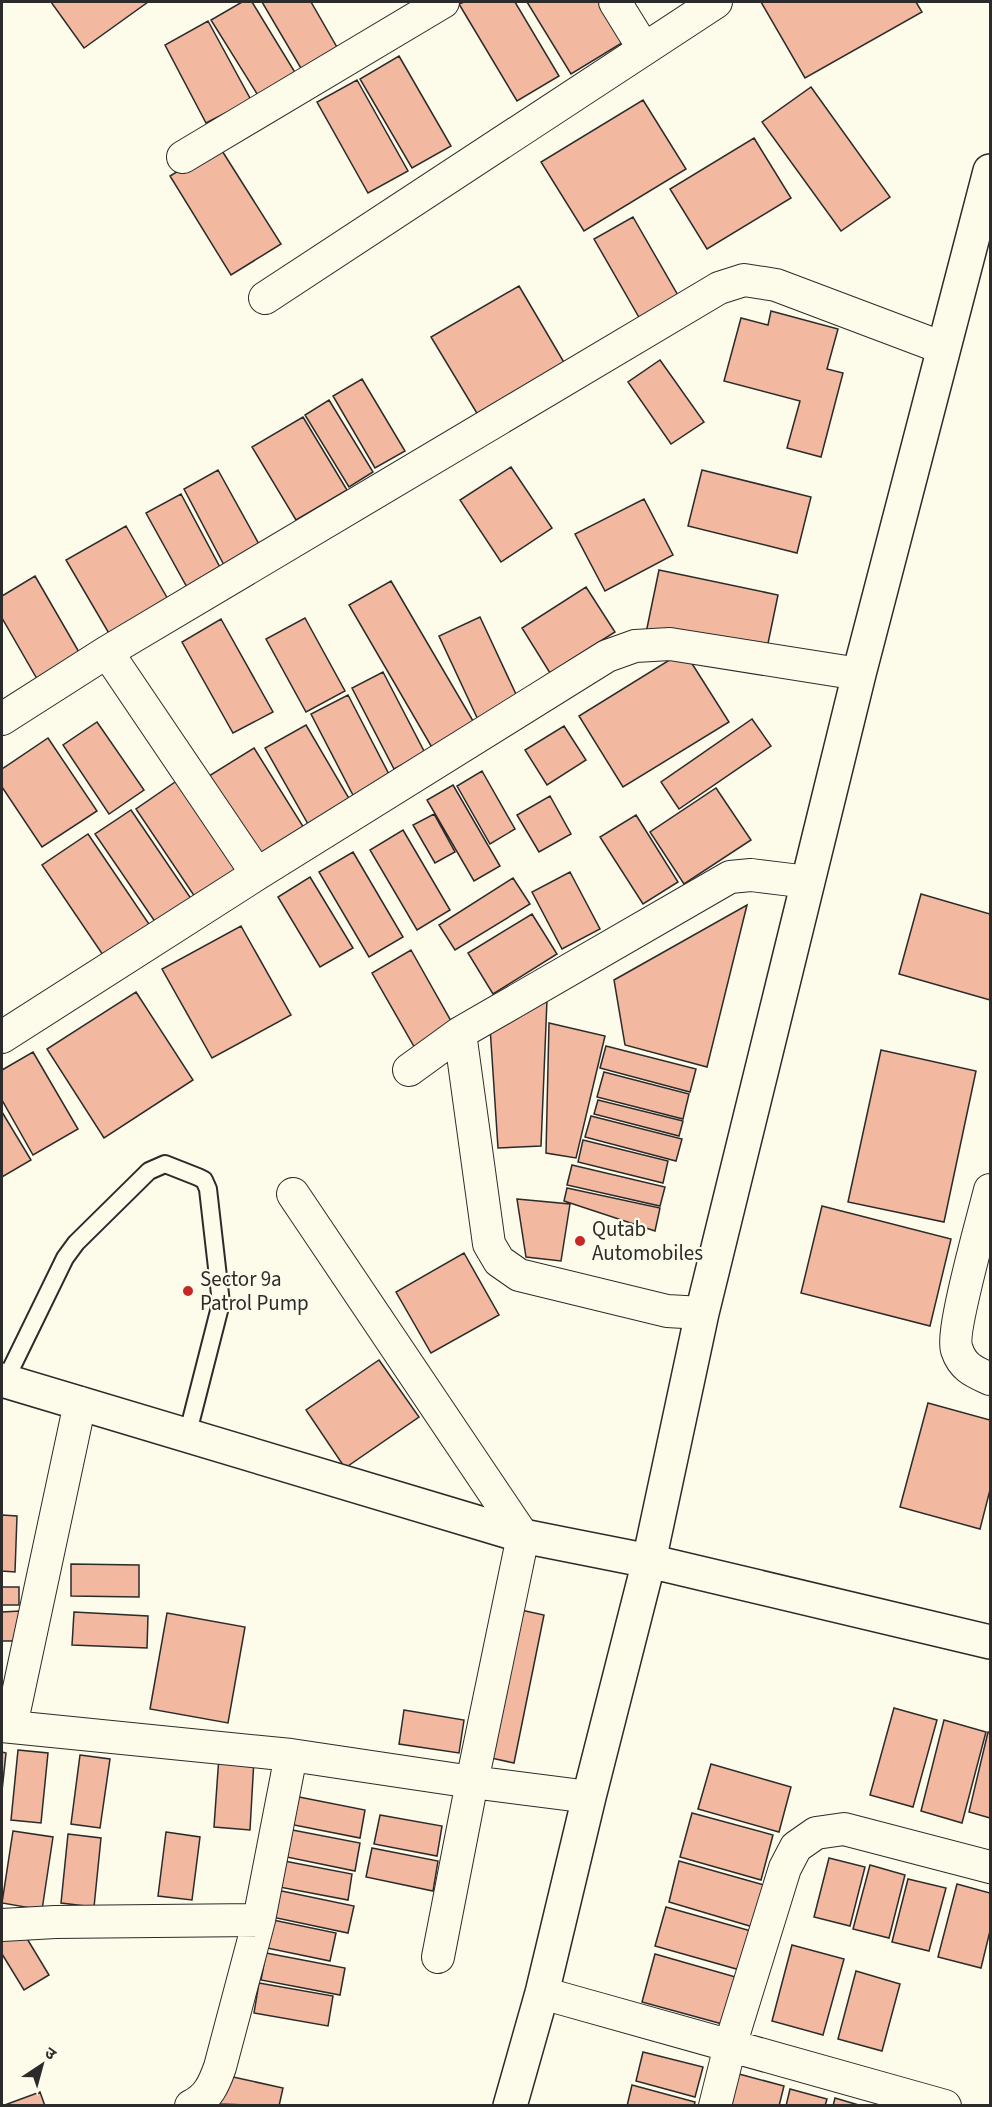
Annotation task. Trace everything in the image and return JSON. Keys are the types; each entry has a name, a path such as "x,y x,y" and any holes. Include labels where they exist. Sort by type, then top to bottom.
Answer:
{"street":[{"path":"183,156 444,2"},
{"path":"615,2 644,49"},
{"path":"265,298 716,2"},
{"path":"510,2106 542,1993 649,1561 702,1313 859,674 990,171"},
{"path":"2,719 107,652 719,288 744,280 776,285 943,348"},
{"path":"2,1037 257,873 607,656 635,646 670,644 859,674"},
{"path":"107,652 257,873"},
{"path":"409,1070 460,1033 730,877 751,875 808,882"},
{"path":"460,1033 489,1244 498,1261 519,1275 667,1311 702,1313"},
{"path":"990,1190 958,1319 956,1348 968,1369 990,1379"},
{"path":"293,1194 523,1536 438,1957"},
{"path":"3,1381 523,1536 649,1561 990,1642"},
{"path":"80,1403 6,1726 291,1755 589,1797"},
{"path":"191,2106 200,2102 212,2088 220,2067 259,1920 291,1755"},
{"path":"715,2106 730,2046 785,1868 796,1848 816,1833 844,1829 990,1867"},
{"path":"2,1924 259,1920"},
{"path":"542,1993 945,2106"}],"lane":[{"path":"3,1381 65,1258 76,1244 149,1172 165,1164 204,1180 208,1189 221,1304 187,1436"}],"building":[{"path":"51,2 148,2 84,48"},
{"path":"242,2 252,2 296,74 259,97 211,20"},
{"path":"262,2 311,2 338,49 302,70"},
{"path":"464,2 515,2 559,76 517,101 459,4"},
{"path":"527,2 608,2 630,38 571,74"},
{"path":"761,2 916,2 922,12 805,78"},
{"path":"208,21 251,100 206,123 165,45"},
{"path":"399,56 451,146 412,168 360,79"},
{"path":"357,80 408,171 368,193 317,102"},
{"path":"811,87 890,197 841,231 762,122"},
{"path":"643,100 686,169 584,231 541,162"},
{"path":"754,138 791,198 707,249 670,189"},
{"path":"219,146 281,244 231,275 170,176"},
{"path":"633,217 683,304 644,326 594,239"},
{"path":"519,286 565,364 478,415 431,337"},
{"path":"771,311 838,329 827,369 843,373 821,457 787,448 800,401 724,381 741,318 768,325"},
{"path":"660,360 704,422 671,444 628,382"},
{"path":"362,379 405,451 375,468 333,396"},
{"path":"329,400 373,472 349,487 305,415"},
{"path":"303,417 347,490 296,520 252,447"},
{"path":"511,467 552,528 501,562 460,500"},
{"path":"218,470 260,546 224,565 184,489"},
{"path":"702,470 811,497 797,553 688,526"},
{"path":"181,494 222,571 188,589 146,513"},
{"path":"644,499 673,555 605,591 575,534"},
{"path":"126,526 173,608 114,642 66,560"},
{"path":"659,570 778,595 765,658 646,633"},
{"path":"35,576 83,659 40,684 2,618 2,596"},
{"path":"391,581 476,726 434,751 349,605"},
{"path":"586,587 615,632 550,673 522,628"},
{"path":"480,617 521,705 480,724 439,636"},
{"path":"305,618 345,691 306,712 266,639"},
{"path":"221,619 273,712 233,733 182,642"},
{"path":"684,651 729,722 623,787 579,716"},
{"path":"383,672 425,753 394,769 352,688"},
{"path":"348,695 392,780 355,799 311,714"},
{"path":"752,719 771,746 679,809 661,782"},
{"path":"97,722 144,790 109,814 63,745"},
{"path":"306,725 354,807 312,831 265,748"},
{"path":"564,726 586,760 547,785 525,750"},
{"path":"48,738 97,811 42,847 2,787 2,769"},
{"path":"254,748 309,836 265,864 209,776"},
{"path":"482,771 515,829 490,844 457,786"},
{"path":"178,780 242,874 199,903 136,809"},
{"path":"453,785 500,866 474,881 427,800"},
{"path":"716,788 751,840 684,884 650,832"},
{"path":"550,796 571,834 539,852 517,815"},
{"path":"131,810 194,903 158,926 95,834"},
{"path":"434,814 455,852 435,863 413,825"},
{"path":"636,815 678,882 643,904 600,837"},
{"path":"403,830 450,910 417,930 370,850"},
{"path":"88,834 153,930 107,961 42,865"},
{"path":"353,852 403,937 369,957 319,872"},
{"path":"570,872 600,929 562,949 532,892"},
{"path":"310,877 353,948 320,967 278,897"},
{"path":"513,878 530,904 455,950 439,925"},
{"path":"921,894 990,914 990,1000 899,974"},
{"path":"747,905 707,1067 625,1045 614,980"},
{"path":"532,914 557,954 493,994 468,953"},
{"path":"241,926 291,1015 212,1058 162,969"},
{"path":"411,950 455,1028 416,1050 372,973"},
{"path":"136,992 193,1080 104,1138 47,1049"},
{"path":"547,1000 541,1146 498,1148 490,1027"},
{"path":"549,1023 605,1036 576,1158 546,1153"},
{"path":"606,1046 696,1069 690,1092 600,1068"},
{"path":"881,1050 976,1071 944,1222 848,1202"},
{"path":"33,1052 78,1129 33,1155 2,1100 2,1070"},
{"path":"604,1072 689,1094 683,1119 597,1097"},
{"path":"598,1100 683,1121 679,1136 594,1114"},
{"path":"2,1112 31,1160 2,1177"},
{"path":"591,1116 682,1139 676,1161 585,1137"},
{"path":"583,1140 668,1161 663,1183 578,1162"},
{"path":"572,1165 665,1187 660,1206 567,1185"},
{"path":"567,1188 660,1208 655,1231 564,1201"},
{"path":"517,1199 570,1204 561,1261 526,1257"},
{"path":"822,1206 951,1239 930,1326 801,1293"},
{"path":"464,1253 499,1315 431,1353 396,1292"},
{"path":"379,1360 419,1417 345,1468 306,1410"},
{"path":"928,1403 990,1420 990,1490 980,1529 900,1507"},
{"path":"2,1515 17,1516 15,1572 2,1571"},
{"path":"71,1564 139,1565 139,1597 71,1596"},
{"path":"2,1587 19,1587 19,1605 2,1605"},
{"path":"521,1610 544,1615 514,1763 491,1758"},
{"path":"20,1611 20,1641 2,1641 2,1612"},
{"path":"74,1612 148,1616 147,1648 72,1645"},
{"path":"167,1613 245,1627 228,1723 150,1709"},
{"path":"894,1708 937,1720 913,1807 870,1795"},
{"path":"404,1710 464,1720 459,1753 399,1744"},
{"path":"944,1720 986,1732 962,1823 921,1811"},
{"path":"988,1732 990,1733 990,1818 969,1812"},
{"path":"18,1750 48,1753 41,1823 11,1820"},
{"path":"2,1752 6,1753 2,1791"},
{"path":"80,1755 110,1759 100,1828 71,1824"},
{"path":"219,1756 254,1759 250,1830 214,1827"},
{"path":"711,1764 791,1787 779,1832 698,1809"},
{"path":"289,1795 365,1810 360,1838 284,1823"},
{"path":"692,1813 773,1835 761,1880 680,1857"},
{"path":"380,1815 442,1826 437,1856 374,1844"},
{"path":"282,1828 360,1843 355,1871 277,1855"},
{"path":"13,1831 53,1837 42,1910 2,1903"},
{"path":"166,1832 200,1837 192,1900 158,1896"},
{"path":"68,1834 101,1838 94,1907 61,1903"},
{"path":"372,1848 438,1861 433,1891 366,1877"},
{"path":"829,1858 865,1867 850,1926 814,1917"},
{"path":"279,1860 352,1874 348,1900 274,1886"},
{"path":"679,1861 764,1885 753,1927 669,1902"},
{"path":"870,1865 905,1875 889,1938 853,1929"},
{"path":"908,1879 946,1888 929,1951 892,1942"},
{"path":"957,1884 990,1893 990,1931 981,1968 938,1957"},
{"path":"277,1890 354,1906 348,1933 272,1917"},
{"path":"666,1907 751,1931 740,1970 655,1946"},
{"path":"273,1920 336,1933 330,1961 267,1948"},
{"path":"20,1927 49,1975 24,1990 2,1954 2,1939"},
{"path":"792,1945 844,1959 823,2035 772,2021"},
{"path":"266,1953 345,1968 340,1995 261,1980"},
{"path":"655,1954 739,1978 726,2025 642,2002"},
{"path":"856,1971 900,1984 882,2051 838,2039"},
{"path":"259,1983 333,1996 328,2026 254,2013"},
{"path":"643,2052 703,2067 695,2097 636,2081"},
{"path":"739,2074 784,2086 779,2106 730,2106"},
{"path":"224,2075 283,2088 279,2106 218,2104"},
{"path":"632,2085 695,2102 694,2106 627,2106"},
{"path":"790,2089 827,2099 825,2106 786,2106"},
{"path":"40,2092 45,2106 2,2106"},
{"path":"835,2098 862,2106 833,2106"}],"place":[{"name":"Qutab Automobiles","path":"580,1241"},
{"name":"Sector 9a Patrol Pump","path":"188,1291"}]}
